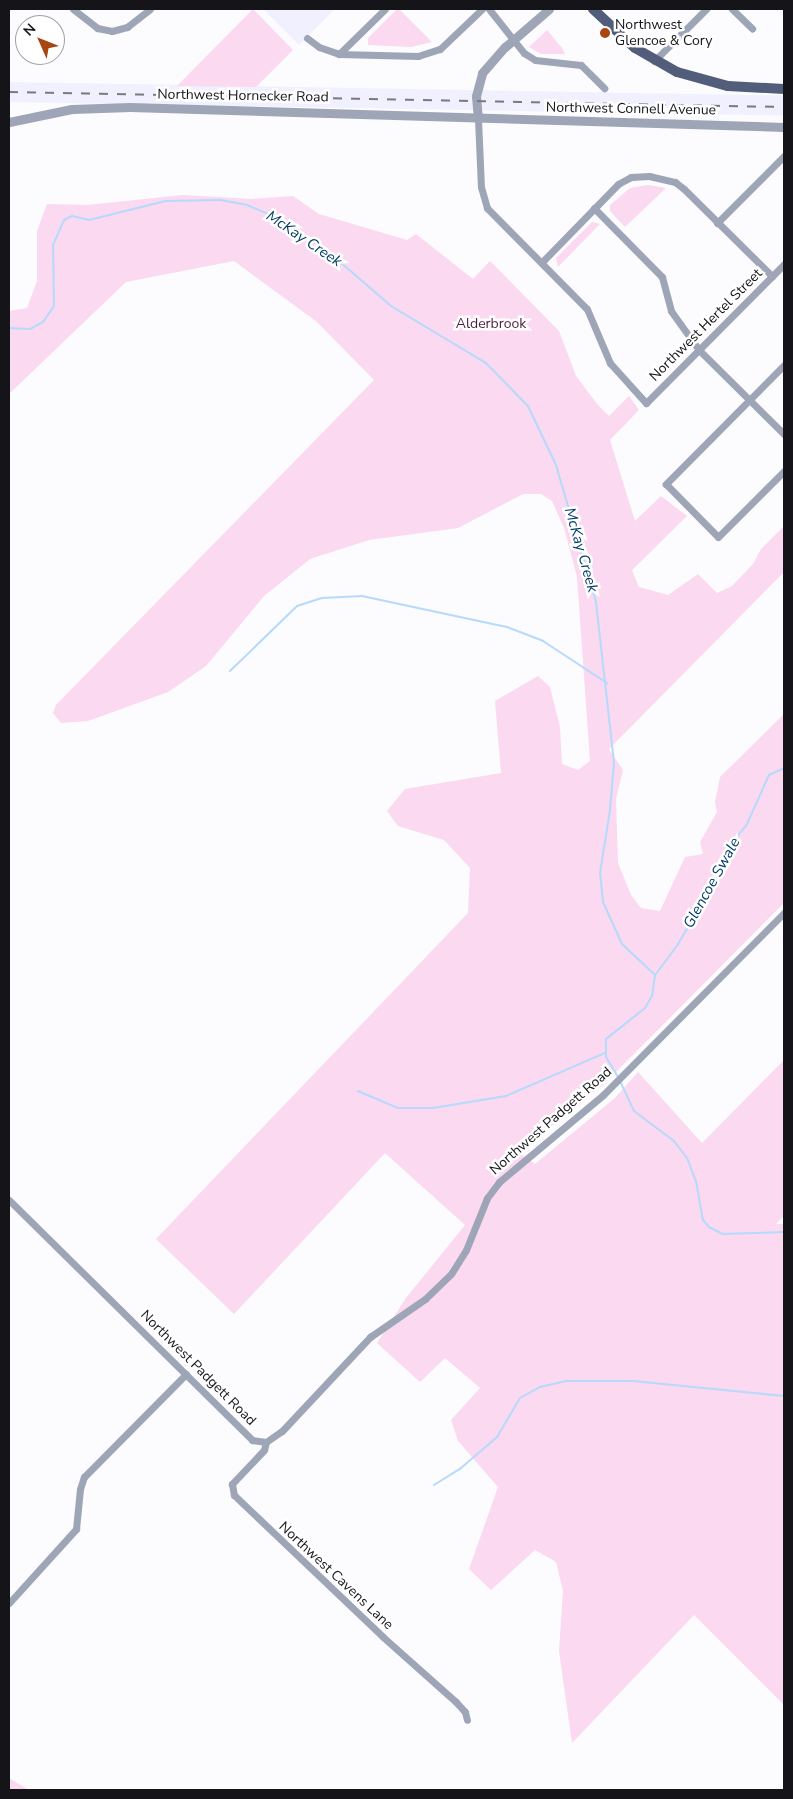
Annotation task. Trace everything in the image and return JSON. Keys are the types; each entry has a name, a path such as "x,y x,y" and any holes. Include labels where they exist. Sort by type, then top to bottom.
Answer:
{"main road":[{"path":"593,9 623,38 654,61 704,82 737,87 784,89"}],"street":[{"path":"73,9 97,28 117,30 127,27 150,9"},
{"path":"339,54 385,9"},
{"path":"307,38 319,47 339,54 408,58 437,50 482,9"},
{"path":"489,9 513,40 535,60 581,65 604,88"},
{"path":"549,9 513,40 478,80 476,96 478,102 481,187 487,208 542,262 623,180 649,176 675,182 772,276"},
{"path":"654,61 706,9"},
{"path":"732,9 752,28"},
{"name":"Northwest Hornecker Road","path":"9,122 72,108 110,107 328,111 478,119"},
{"name":"Northwest Connell Avenue","path":"478,119 784,127"},
{"path":"718,223 784,156"},
{"path":"594,208 662,277 671,312 699,350 784,434"},
{"name":"Northwest Hertel Street","path":"542,262 587,309 610,363 646,403 784,264"},
{"path":"784,365 666,484 718,537 784,471"},
{"name":"Northwest Padgett Road","path":"9,1200 252,1440 266,1442 282,1431 370,1337 444,1282 462,1260 493,1188 561,1132 647,1052 784,913"},
{"path":"9,1603 76,1529 80,1489 88,1472 186,1374"},
{"name":"Northwest Cavens Lane","path":"266,1442 264,1450 232,1484 234,1494 383,1637 456,1702 465,1712 467,1720"}],"shaded area":[{"path":"263,9 335,9 299,45"},
{"path":"9,82 784,96 784,116 9,102"}],"green space":[{"path":"253,9 293,50 256,87 177,86"},
{"path":"397,9 432,42 411,47 368,45 368,38"},
{"path":"547,30 565,54 541,54 529,47"},
{"path":"648,185 666,188 625,227 610,211 610,205 630,188"},
{"name":"Alderbrook","path":"183,195 251,199 293,196 319,214 407,240 416,234 473,279 490,261 559,331 576,376 597,404 609,416 629,396 639,410 610,440 635,521 661,496 687,516 632,570 639,587 668,595 698,574 717,593 732,586 753,564 761,549 784,526 784,572 609,749 623,770 616,799 618,863 631,895 641,908 660,911 685,857 703,854 700,842 717,812 715,802 720,777 784,714 784,903 605,1083 563,1119 514,1149 535,1164 615,1098 638,1072 702,1143 784,1060 784,1216 776,1224 784,1224 784,1705 694,1615 572,1743 559,1651 563,1591 556,1562 535,1550 491,1590 469,1569 498,1487 458,1441 451,1420 480,1388 445,1358 420,1382 377,1343 406,1298 465,1225 385,1153 234,1314 156,1239 468,913 470,868 444,840 398,826 387,811 405,789 501,773 495,701 538,676 550,687 560,727 562,764 578,770 590,761 577,577 564,528 552,501 541,494 523,494 458,528 369,540 310,559 264,596 206,666 168,692 88,721 61,723 53,713 56,705 374,380 317,322 234,261 126,282 9,394 9,311 27,308 37,281 37,231 47,204 87,205"},
{"path":"592,222 600,224 558,267 556,258"},
{"path":"9,1778 29,1790 9,1790"}],"waterway":[{"name":"McKay Creek","path":"9,328 30,329 43,322 54,306 53,245 64,220 72,216 89,220 166,201 220,200 247,205 273,216 325,249 391,306 486,363 528,406 556,465 596,602 614,763 610,810 600,873 603,902 622,944 655,975 652,996 645,1008 606,1039 606,1057 618,1077"},
{"path":"230,671 297,606 322,598 362,596 507,627 543,641 607,683"},
{"name":"Glencoe Swale","path":"655,975 678,944 719,875 727,849 747,824 769,775 784,768"},
{"path":"358,1091 398,1108 433,1108 506,1096 605,1053"},
{"name":"McKay Creek","path":"620,1081 634,1111 674,1141 687,1158 696,1181 703,1220 709,1227 723,1234 784,1232"},
{"path":"434,1485 461,1468 497,1437 520,1398 540,1387 566,1381 633,1381 784,1396"}],"railway":[{"path":"9,92 784,107"}],"place":[{"name":"Northwest Glencoe & Cory","path":"605,33"}]}
